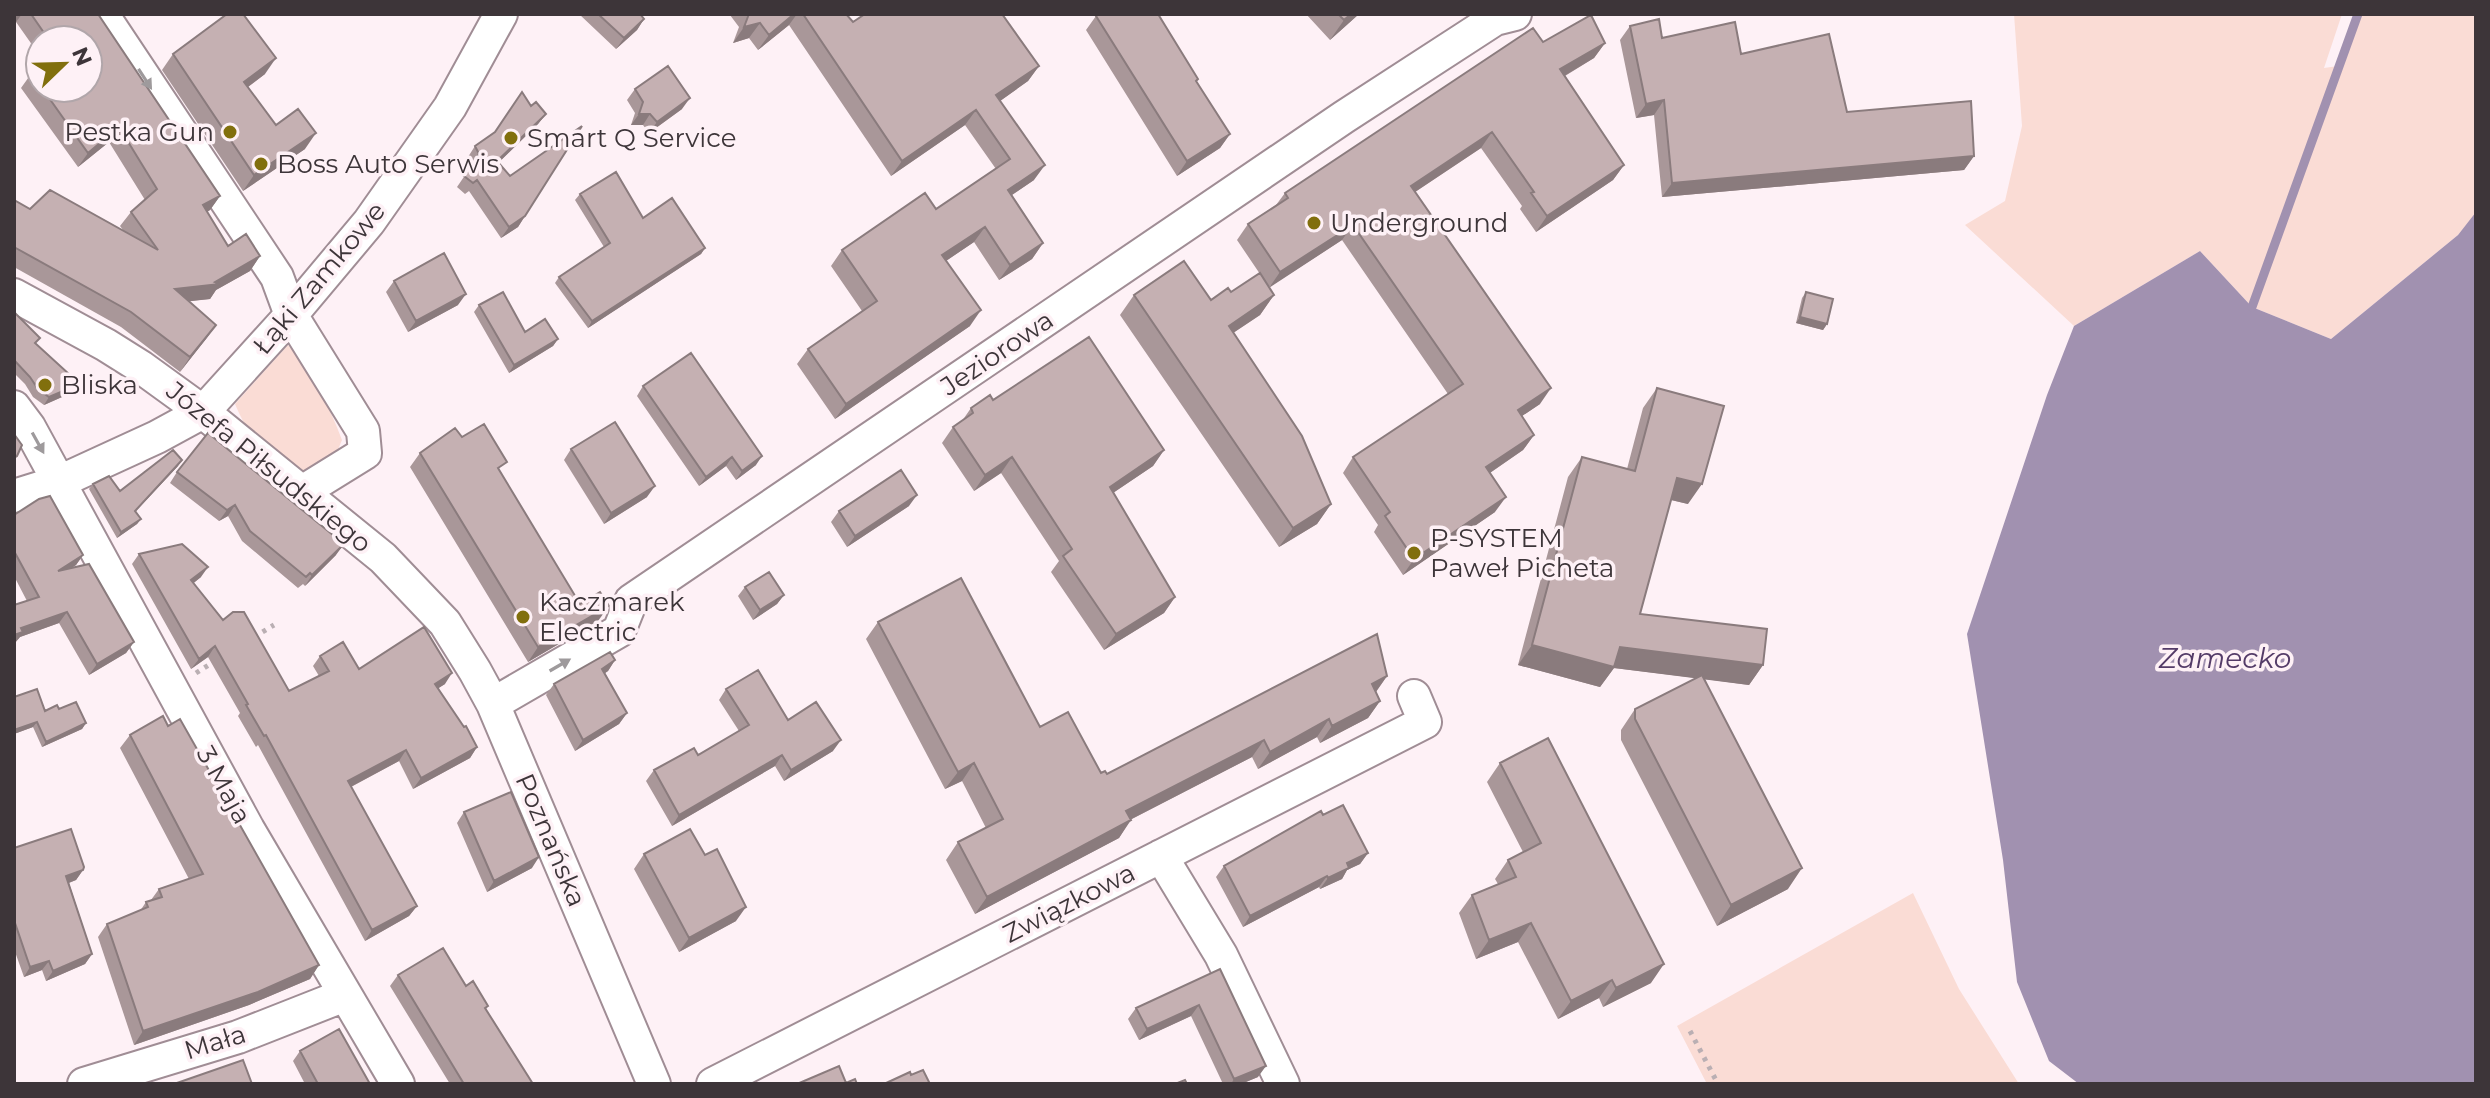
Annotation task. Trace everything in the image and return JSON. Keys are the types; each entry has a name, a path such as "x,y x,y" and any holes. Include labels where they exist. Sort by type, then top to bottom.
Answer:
{"street":[{"path":"102,14 277,277 291,315 363,431 365,453 302,492"},
{"name":"Łąki Zamkowe","path":"14,496 59,482 203,412 291,315 369,222 450,107 501,14"},
{"name":"Jeziorowa","path":"493,704 619,631 631,601 1332,125 1500,16"},
{"name":"Józefa Piłsudskiego","path":"14,295 106,345 203,412 383,558 430,606"},
{"name":"3 Maja","path":"14,407 29,427 248,829 398,1084"},
{"name":"Poznańska","path":"430,606 459,643 493,704 654,1084"},
{"name":"Związkowa","path":"713,1084 1161,856 1420,709"},
{"path":"1161,856 1221,955 1281,1084"},
{"name":"Mała","path":"84,1084 238,1037 345,995"}],"path":[{"path":"248,641 274,625"},
{"path":"171,688 223,656"},
{"path":"1690,1031 1718,1084"}],"shaded area":[{"path":"2014,14 2342,14 2324,68 2338,66 2358,14 2476,14 2476,213 2458,235 2331,339 2252,307 2200,251 2074,326 1965,225 2005,201 2022,126"},
{"path":"288,345 319,390 342,440 334,459 304,471 262,445 235,404"},
{"path":"1913,893 1959,989 2019,1084 1707,1084 1677,1026"}],"water":[{"name":"Zamecko","path":"2476,212 2476,1084 2079,1084 2049,1061 2017,982 2003,860 1967,634 2047,395 2074,326 2200,251 2252,307 2331,339 2458,235"}],"building":[{"path":"31,14 98,14 220,196 203,205 228,246 246,234 260,256 215,282 220,284 175,289 216,325 190,357 131,312 14,247 14,200 30,209 50,190 158,250 131,212 157,189 119,127 88,153 53,104 104,104 104,24 38,24"},
{"path":"227,14 243,14 276,58 244,82 276,125 298,109 316,133 254,175 173,54"},
{"path":"598,14 640,14 644,19 624,38"},
{"path":"749,14 794,14 769,35 760,23 744,27"},
{"path":"803,14 846,14 853,22 865,14 1002,14 1039,66 996,95 1045,165 1008,190 1043,243 1010,265 985,227 942,255 981,310 846,404 808,349 877,301 842,250 925,193 936,209 1010,159 976,110 902,161"},
{"path":"1158,14 1230,134 1187,161 1096,16"},
{"path":"1591,15 1605,43 1560,69 1624,165 1547,216 1492,132 1411,186 1551,388 1518,410 1534,435 1486,467 1506,497 1414,559 1385,516 1390,512 1353,457 1463,384 1353,225 1280,272 1248,224 1288,198 1285,193 1533,28 1543,42"},
{"path":"1659,19 1662,38 1735,22 1741,54 1829,34 1847,112 1971,101 1974,156 1672,183 1664,100 1646,104 1630,26"},
{"path":"668,66 690,98 657,122 650,114 639,114 643,102 635,89"},
{"path":"522,92 531,106 536,102 546,114 497,161 510,176 582,126 525,216 509,227 477,180 473,183 464,176 479,154 475,146 495,132"},
{"path":"616,172 643,218 672,198 705,248 592,321 559,277 610,243 580,194"},
{"path":"444,253 466,294 416,321 394,281"},
{"path":"1184,261 1211,300 1228,288 1231,292 1260,273 1274,295 1229,326 1302,436 1331,504 1293,528 1134,295"},
{"path":"503,292 525,332 545,319 558,339 514,365 479,305"},
{"path":"1806,292 1833,299 1827,324 1800,317"},
{"path":"14,312 40,338 35,343 69,374 72,381 68,389 49,397 38,389 14,360"},
{"path":"1089,337 1164,450 1110,487 1175,597 1116,634 1063,556 1072,549 1012,457 985,475 953,427 973,413 971,408 990,395 993,400"},
{"path":"691,353 762,456 742,471 732,457 706,477 643,386"},
{"path":"1657,388 1724,406 1702,484 1677,478 1640,614 1767,629 1763,665 1620,647 1614,667 1532,645 1582,457 1635,471"},
{"path":"615,422 655,486 611,513 571,449"},
{"path":"484,424 507,462 498,468 580,604 600,592 609,606 538,647 420,453 455,428 462,437"},
{"path":"208,433 344,544 312,575 310,573 306,577 250,531 235,505 227,510 177,472"},
{"path":"14,434 22,445 14,458"},
{"path":"173,450 182,460 135,511 141,519 121,532 93,484 109,476 120,491"},
{"path":"901,470 917,495 855,536 839,511"},
{"path":"50,496 83,555 58,571 89,564 134,642 97,664 67,612 21,628 23,632 14,635 14,605 39,597 14,551 14,515 39,499"},
{"path":"182,544 208,567 191,580 223,620 233,612 244,612 289,691 329,671 320,656 343,642 359,669 424,627 452,673 435,684 466,726 477,747 421,778 406,750 348,781 417,906 372,930 215,646 199,659 139,554"},
{"path":"769,572 784,595 760,610 745,587"},
{"path":"961,578 1040,727 1068,712 1101,773 1105,771 1107,774 1377,634 1387,676 1372,684 1380,701 1332,726 1329,719 1270,752 1264,740 1126,811 1131,820 987,897 958,842 1003,819 974,763 958,772 878,622"},
{"path":"610,652 615,660 602,669 627,713 583,740 554,684"},
{"path":"758,670 788,720 816,702 841,740 791,770 782,755 679,815 654,770 694,748 698,755 749,725 726,689"},
{"path":"1702,675 1802,868 1731,905 1635,719 1635,709"},
{"path":"37,689 45,711 57,705 59,709 76,702 86,723 46,742 37,722 14,730 14,697"},
{"path":"163,716 168,726 180,719 319,965 258,992 143,1031 107,924 148,907 146,902 162,897 159,889 203,874 130,735"},
{"path":"1548,738 1664,964 1616,988 1612,980 1571,1001 1531,923 1489,940 1472,895 1516,877 1508,860 1541,843 1500,763"},
{"path":"511,792 539,857 494,881 464,812"},
{"path":"1343,805 1368,853 1347,863 1349,868 1250,916 1224,866 1321,811 1323,815"},
{"path":"71,829 84,867 66,876 92,954 53,971 49,961 30,967 14,920 14,848"},
{"path":"690,829 705,855 717,849 746,907 689,938 644,854"},
{"path":"443,948 466,986 473,981 488,1006 485,1008 533,1084 464,1084 398,975"},
{"path":"1220,969 1266,1066 1234,1079 1199,1005 1147,1029 1136,1008"},
{"path":"339,1029 370,1084 318,1084 300,1051"},
{"path":"243,1060 252,1084 174,1084"},
{"path":"839,1066 846,1083 855,1079 857,1084 797,1084"},
{"path":"923,1070 930,1084 884,1084 910,1072 911,1075"}],"waterway":[{"path":"2252,307 2358,14"}],"place":[{"name":"Pestka Gun","path":"230,132"},
{"name":"Smart Q Service","path":"511,138"},
{"name":"Boss Auto Serwis","path":"261,164"},
{"name":"Underground","path":"1314,223"},
{"name":"Bliska","path":"45,385"},
{"name":"P-SYSTEM Paweł Picheta","path":"1414,553"},
{"name":"Kaczmarek Electric","path":"523,617"}]}
